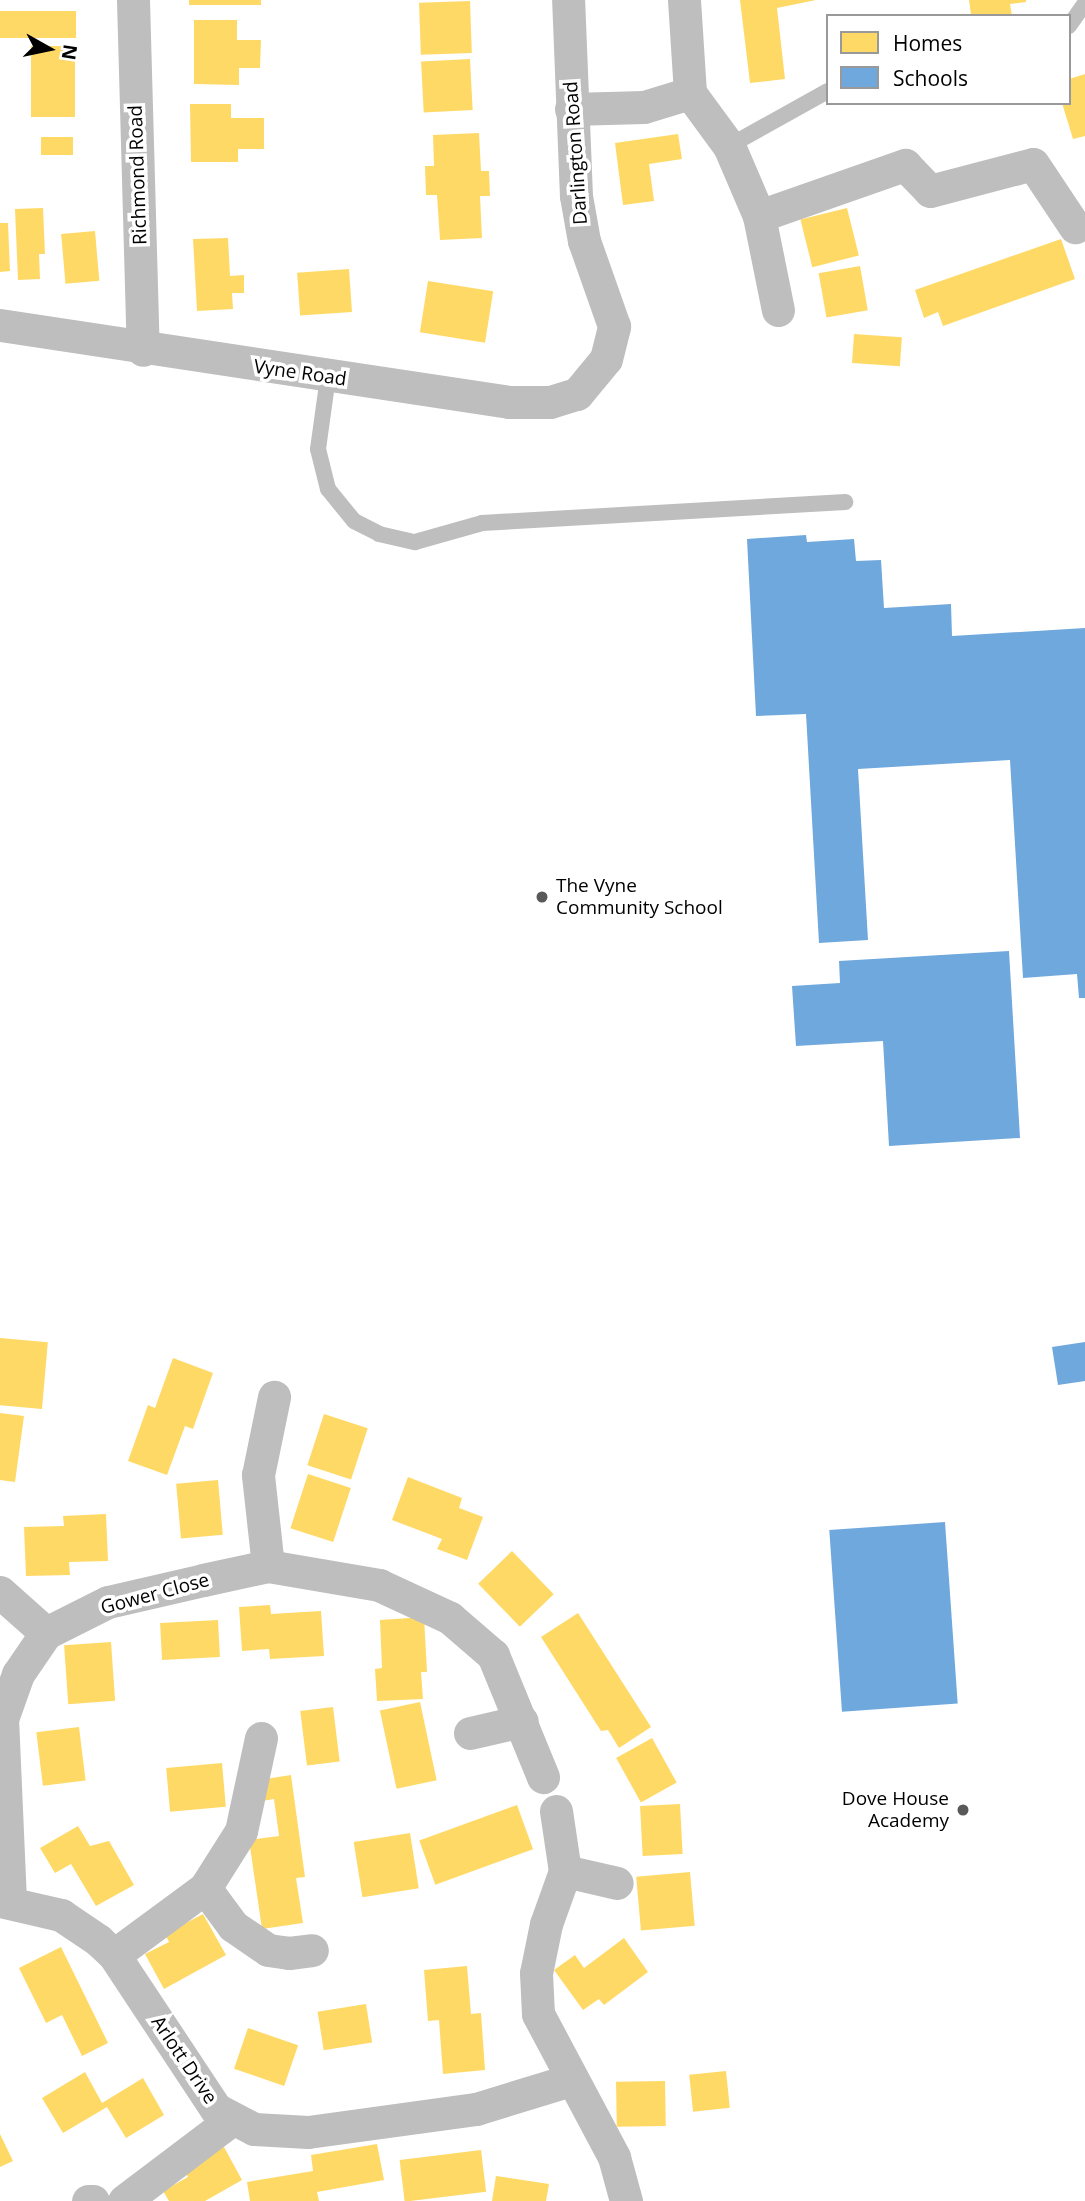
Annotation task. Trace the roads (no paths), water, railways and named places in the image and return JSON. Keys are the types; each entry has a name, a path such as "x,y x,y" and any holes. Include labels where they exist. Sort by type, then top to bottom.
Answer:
{"street":[{"name":"Richmond Road","path":"132,0 143,350"},
{"name":"Darlington Road","path":"568,0 576,196 584,241 614,326 612,348 594,379"},
{"path":"684,0 690,93 729,146 759,216 778,310"},
{"path":"571,109 644,107 690,93"},
{"path":"759,216 905,164 930,191 1033,164 1075,227"},
{"name":"Vyne Road","path":"0,325 143,350 532,403 566,399 594,379"},
{"path":"268,1566 258,1475 274,1397"},
{"name":"Gower Close","path":"5,1901 2,1719 18,1674 46,1633 108,1602 268,1566 379,1584 450,1618 493,1656 543,1777"},
{"path":"0,1592 46,1633"},
{"path":"470,1733 522,1721"},
{"path":"114,1955 205,1888 241,1831 261,1738"},
{"path":"556,1811 565,1871 546,1924 536,1973 538,2014 614,2157 626,2201"},
{"path":"565,1871 617,1883"},
{"path":"205,1888 233,1926 268,1950 289,1953 312,1950"},
{"name":"Arlott Drive","path":"5,1901 61,1915 114,1955 216,2109 231,2120 254,2129 308,2132 476,2109 571,2080"},
{"path":"124,2201 231,2120"}],"lane":[{"path":"1071,23 1085,3"},
{"path":"729,146 826,92"},
{"path":"328,377 318,449 328,489 354,521 379,534 415,542 482,523 845,502"}],"place":[{"name":"The Vyne Community School","path":"542,897"},
{"name":"Dove House Academy","path":"963,1810"}]}
